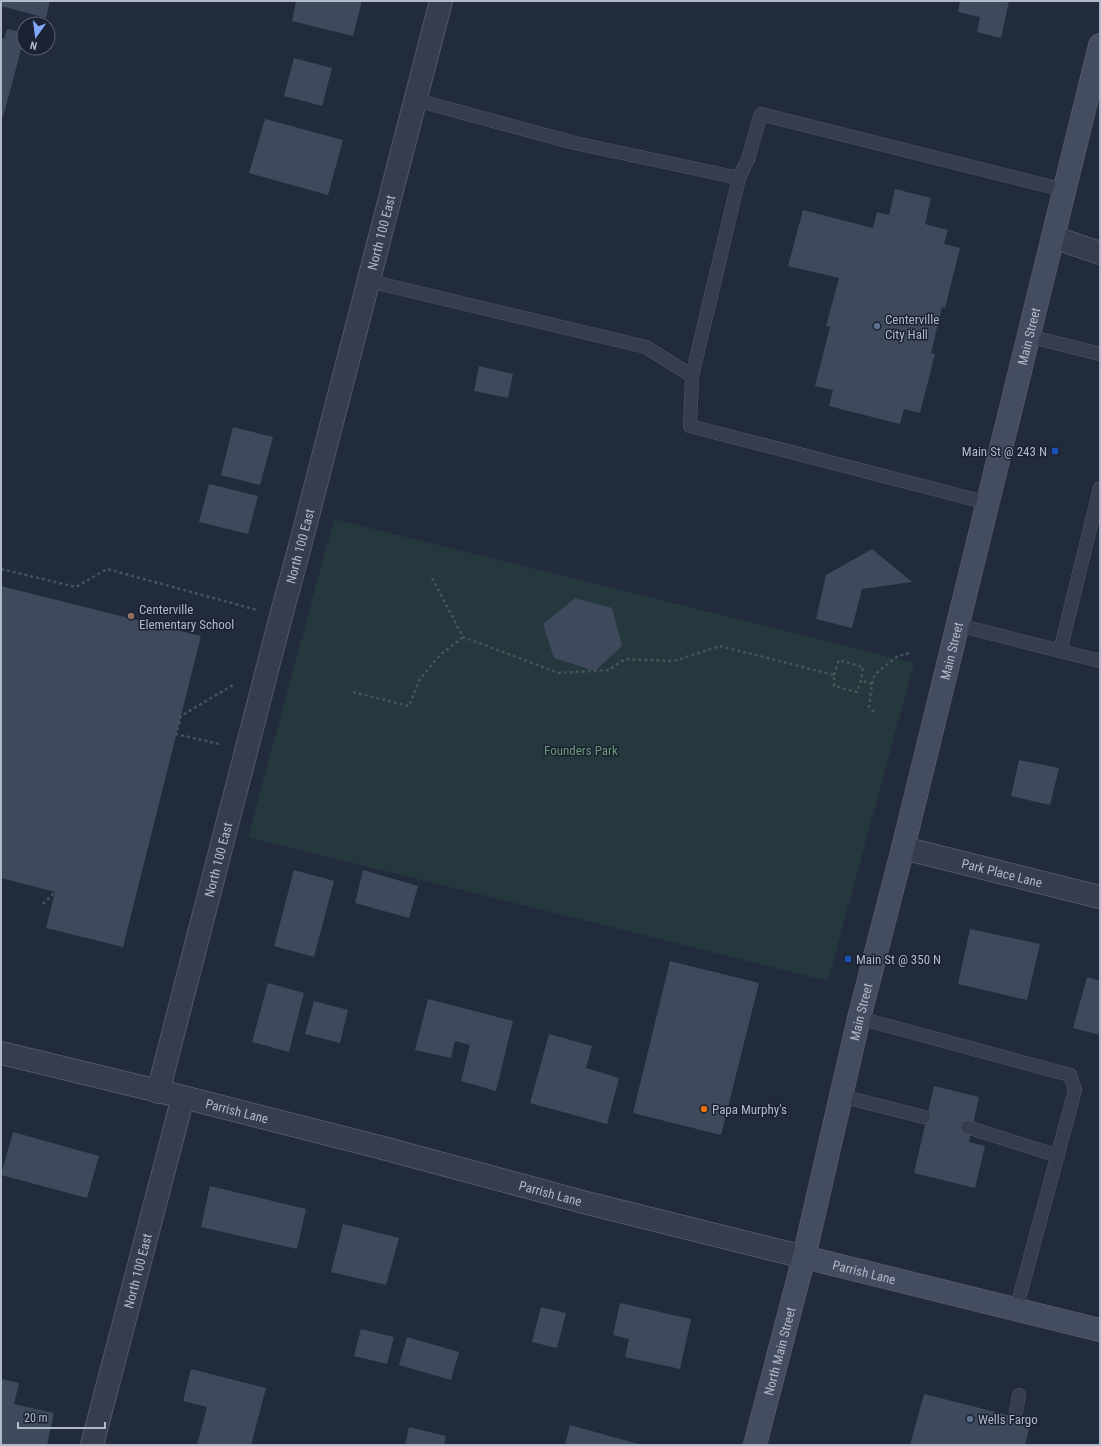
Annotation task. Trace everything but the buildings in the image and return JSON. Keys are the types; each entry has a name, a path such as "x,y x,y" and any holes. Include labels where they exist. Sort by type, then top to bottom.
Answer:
{"main road":[{"name":"Main Street","path":"804,1257 859,1018 903,848 1100,45"},
{"name":"Parrish Lane","path":"804,1257 1100,1330"},
{"name":"North Main Street","path":"755,1445 804,1257"}],"street":[{"name":"North 100 East","path":"158,1092 441,1"},
{"path":"1053,237 1100,253"},
{"name":"Park Place Lane","path":"903,848 1100,897"},
{"name":"Parrish Lane","path":"1,1053 183,1097 375,1146 587,1203 804,1257"},
{"name":"North 100 East","path":"92,1445 183,1097"}],"lane":[{"path":"416,100 575,143 739,178"},
{"path":"988,503 690,426 692,376 739,178 748,159 760,114 1064,190"},
{"path":"369,281 646,347 692,376"},
{"path":"1028,336 1100,354"},
{"path":"1060,651 1100,488"},
{"path":"958,625 1100,661"},
{"path":"859,1018 1070,1074 1076,1090 1016,1310"},
{"path":"841,1096 924,1117"},
{"path":"967,1127 1058,1156"},
{"path":"1015,1417 1019,1396"}],"path":[{"path":"1,569 76,587 107,570 259,611"},
{"path":"432,578 463,637 559,673 609,670 625,659 674,661 720,646 834,675"},
{"path":"353,692 409,706 420,679 440,655 463,637"},
{"path":"876,714 870,707 872,684 875,674 898,656 909,653"},
{"path":"839,660 863,667 857,692 834,686 834,675 839,660"},
{"path":"861,680 872,684"},
{"path":"218,744 176,734 181,716 233,685"},
{"path":"43,904 55,892"}],"green space":[{"name":"Founders Park","path":"334,519 914,663 828,981 248,837"}],"place":[{"name":"Centerville City Hall","path":"877,326"},
{"name":"Main St @ 243 N","path":"1055,451"},
{"name":"Centerville Elementary School","path":"131,616"},
{"name":"Main St @ 350 N","path":"848,959"},
{"name":"Papa Murphy's","path":"704,1109"},
{"name":"Wells Fargo","path":"970,1419"}]}
